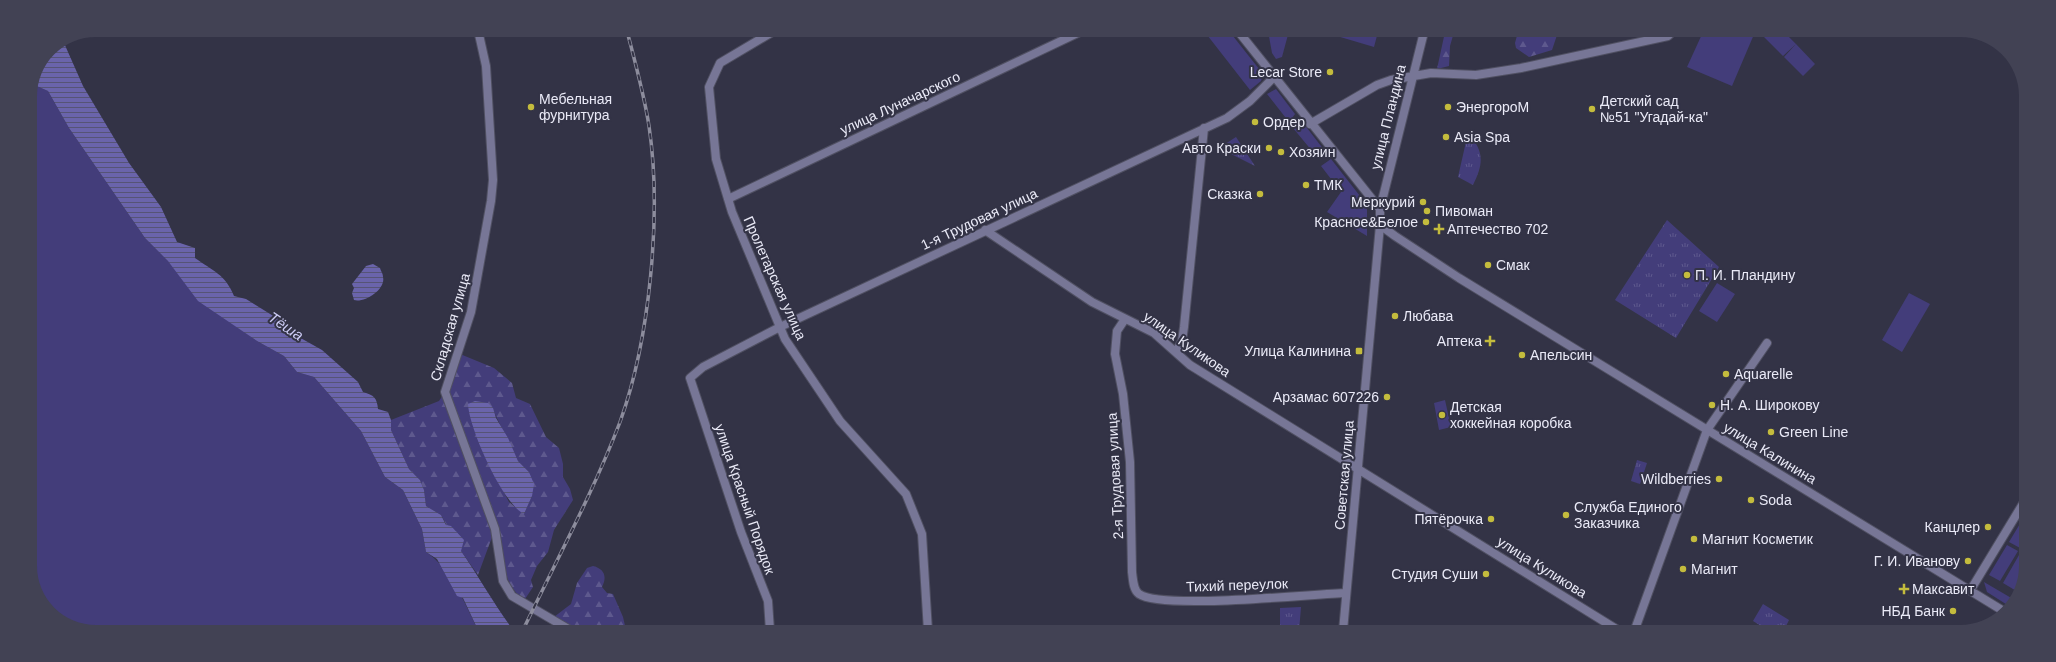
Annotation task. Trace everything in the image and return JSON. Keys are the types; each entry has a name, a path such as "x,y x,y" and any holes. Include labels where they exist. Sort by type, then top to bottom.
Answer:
{"street":[{"name":"Складская улица","path":"480,37 486,66 493,180 491,201 471,312 445,392 495,529 504,581 512,596 561,625"},
{"name":"Пролетарская улица","path":"764,37 720,64 709,87 716,159 728,199 785,339 840,421 906,494 922,534 928,625"},
{"name":"улица Луначарского","path":"728,199 1069,37"},
{"path":"1243,37 1310,124 1380,209"},
{"name":"улица Пландина","path":"1380,225 1380,209 1423,37"},
{"path":"1310,124 1377,85 1412,75 1430,73 1476,75 1521,68 1663,37"},
{"name":"1-я Трудовая улица","path":"690,378 703,367 780,327 984,230 1227,118 1250,101 1274,77"},
{"path":"1176,352 1182,341 1184,327 1204,128"},
{"name":"улица Калинина","path":"1380,225 1459,278 2001,609"},
{"name":"Советская улица","path":"1343,625 1380,225"},
{"name":"улица Куликова","path":"984,230 1092,302 1154,333 1190,365 1610,625"},
{"name":"2-я Трудовая улица","path":"1125,319 1116,331 1115,354 1123,394 1130,462 1132,572 1134,587"},
{"path":"1637,625 1707,430 1767,343"},
{"name":"улица Красный Порядок","path":"690,378 741,532 768,601 770,625"},
{"path":"1970,590 2019,510"},
{"name":"Тихий переулок","path":"1134,587 1139,594 1153,599 1187,601 1346,593"}],"green space":[{"path":"1209,37 1234,37 1263,74 1261,81 1250,90"},
{"path":"1269,37 1287,37 1282,57 1276,59 1272,53"},
{"path":"1340,37 1377,37 1374,47"},
{"path":"1444,37 1453,37 1450,46 1449,66 1437,69"},
{"path":"1517,37 1556,37 1552,50 1529,57 1516,48 1515,43"},
{"path":"1701,37 1753,37 1732,86 1687,67"},
{"path":"1764,37 1789,37 1796,44 1783,56"},
{"path":"1796,44 1815,64 1803,76 1784,57"},
{"path":"38,87 48,91 69,128 145,238 229,321 257,341 284,356 297,372 314,377 361,431 385,477 403,490 422,529 426,552 443,567 462,598 476,625 96,625 73,621 63,615 49,602 41,589 37,570"},
{"path":"1276,89 1295,114 1289,122 1267,94"},
{"path":"1304,124 1324,150 1317,157 1293,128"},
{"path":"1468,133 1477,146 1481,158 1477,177 1473,185 1458,177"},
{"path":"1236,137 1255,166 1219,148"},
{"path":"1331,159 1367,205 1367,236 1327,212 1341,192 1321,166"},
{"path":"1667,220 1719,267 1676,338 1615,300"},
{"path":"1717,283 1735,294 1717,322 1699,311"},
{"path":"1909,293 1930,304 1902,352 1882,340"},
{"path":"460,354 494,368 512,383 516,398 530,404 546,437 559,448 563,464 563,477 570,489 573,500 554,530 548,552 537,566 531,580 533,587 525,599 520,598 509,583 448,395","holes":["492,408 518,461 529,472 532,496 524,514 509,502 490,466 477,434"]},
{"path":"445,392 495,529 478,575 461,551 441,515 426,506 424,490 420,480 409,469 391,430 391,420 439,401"},
{"name":"Детская хоккейная коробка","path":"1445,400 1451,427 1439,430 1434,403"},
{"path":"1637,460 1647,463 1640,484 1631,481"},
{"path":"2019,525 2019,547 2009,542"},
{"path":"2007,545 2018,551 2000,581 1989,575"},
{"path":"2019,555 2019,566 2015,589 2003,583"},
{"path":"593,566 597,567 604,574 605,577 602,587 607,593 613,594 625,625 568,625 554,617 571,604 577,583 587,568"},
{"path":"1984,582 2010,597 2005,604 1987,592"},
{"path":"1763,604 1789,620 1786,625 1760,625 1753,621"},
{"path":"1301,607 1300,625 1280,625 1280,608"}],"water":[{"name":"Тёша","path":"65,46 83,86 129,163 161,207 177,242 195,248 195,258 222,278 227,283 234,296 246,299 283,322 297,336 322,350 358,382 363,392 370,394 374,398 377,402 378,409 388,412 391,420 391,430 409,469 420,480 424,490 426,506 441,515 446,525 451,526 464,540 461,551 510,625 476,625 463,598 457,596 437,559 426,552 422,529 403,490 385,477 361,431 314,377 297,372 284,356 257,341 198,301 168,261 145,238 69,128 48,91 38,87 41,73 54,54"},
{"path":"373,264 380,268 382,273 383,282 381,286 369,297 354,300 352,293 354,288 352,284 366,266"},
{"path":"475,401 488,403 493,408 496,418 508,438 518,461 529,472 534,484 532,496 524,514 515,507 506,496 488,464 480,446 474,430 468,404"}],"railway":[{"path":"525,625 586,501 620,422 639,353 646,315 651,276 653,236 653,160 645,102 629,37"}],"place":[{"name":"Lecar Store","path":"1330,72"},
{"name":"Мебельная фурнитура","path":"531,107"},
{"name":"ЭнергороМ","path":"1448,107"},
{"name":"Детский сад №51 \"Угадай-ка\"","path":"1592,109"},
{"name":"Ордер","path":"1255,122"},
{"name":"Asia Spa","path":"1446,137"},
{"name":"Авто Краски","path":"1269,148"},
{"name":"Хозяин","path":"1281,152"},
{"name":"ТМК","path":"1306,185"},
{"name":"Сказка","path":"1260,194"},
{"name":"Меркурий","path":"1423,202"},
{"name":"Пивоман","path":"1427,211"},
{"name":"Красное&Белое","path":"1426,222"},
{"name":"Аптечество 702","path":"1439,229"},
{"name":"Смак","path":"1488,265"},
{"name":"П. И. Пландину","path":"1687,275"},
{"name":"Любава","path":"1395,316"},
{"name":"Аптека","path":"1490,341"},
{"name":"Улица Калинина","path":"1359,351"},
{"name":"Апельсин","path":"1522,355"},
{"name":"Aquarelle","path":"1726,374"},
{"name":"Арзамас 607226","path":"1387,397"},
{"name":"Н. А. Широкову","path":"1712,405"},
{"name":"Детская хоккейная коробка","path":"1442,415"},
{"name":"Green Line","path":"1771,432"},
{"name":"Wildberries","path":"1719,479"},
{"name":"Soda","path":"1751,500"},
{"name":"Служба Единого Заказчика","path":"1566,515"},
{"name":"Пятёрочка","path":"1491,519"},
{"name":"Канцлер","path":"1988,527"},
{"name":"Магнит Косметик","path":"1694,539"},
{"name":"Г. И. Иванову","path":"1968,561"},
{"name":"Магнит","path":"1683,569"},
{"name":"Студия Суши","path":"1486,574"},
{"name":"Максавит","path":"1904,589"},
{"name":"НБД Банк","path":"1953,611"}]}
